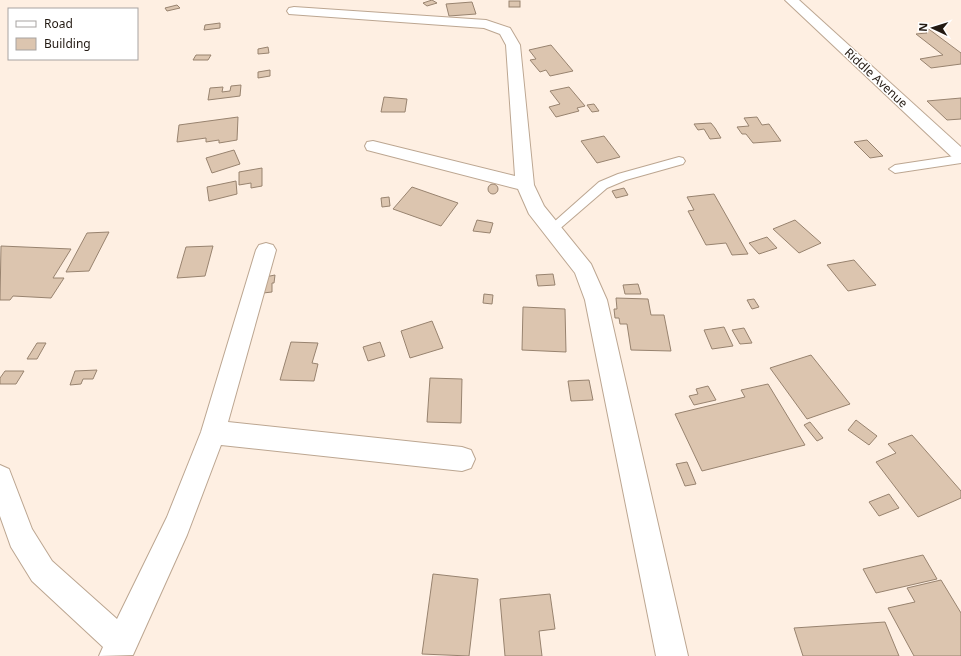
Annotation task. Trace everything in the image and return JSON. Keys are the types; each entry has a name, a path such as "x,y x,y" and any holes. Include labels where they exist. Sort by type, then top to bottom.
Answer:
{"street":[{"name":"Riddle Avenue","path":"791,0 961,158"},
{"path":"294,11 486,24 505,31 513,45 525,185 536,209 584,270 596,300 672,656"},
{"path":"373,146 525,185"},
{"path":"0,478 21,537 42,571 118,650 177,525 214,432 266,250"},
{"path":"214,432 462,459"}],"lane":[{"path":"895,169 961,158"},
{"path":"552,229 603,185 622,177 678,161"}],"building":[{"path":"432,0 437,3 427,6 423,3"},
{"path":"509,1 520,1 520,7 509,7"},
{"path":"472,2 476,14 449,16 446,4"},
{"path":"177,5 180,8 167,11 165,8"},
{"path":"220,23 220,28 204,30 205,25"},
{"path":"920,27 926,27 961,53 961,64 931,68 920,59 943,55 916,34 927,33"},
{"path":"551,45 573,71 550,76 546,70 540,72 530,60 536,59 529,50"},
{"path":"268,47 269,53 258,54 258,49"},
{"path":"196,55 211,55 208,60 193,60"},
{"path":"270,70 270,76 258,78 258,72"},
{"path":"241,85 240,96 208,100 210,88 223,87 222,92 230,91 231,86"},
{"path":"569,87 585,106 577,108 579,111 556,117 549,107 560,104 550,91"},
{"path":"384,97 407,99 405,112 381,112"},
{"path":"961,98 961,119 947,120 927,101"},
{"path":"594,104 599,111 592,112 587,105"},
{"path":"238,117 237,140 219,143 219,140 206,142 206,138 177,142 179,125"},
{"path":"757,117 762,125 769,124 781,141 753,143 746,134 742,134 737,127 749,126 744,118"},
{"path":"711,123 721,138 710,139 704,129 698,130 694,124"},
{"path":"604,136 620,157 597,163 581,141"},
{"path":"867,140 883,156 870,158 854,142"},
{"path":"234,150 240,164 212,173 206,158"},
{"path":"262,168 262,186 251,188 251,183 239,185 239,172"},
{"path":"236,181 237,194 209,201 207,187"},
{"path":"491,184 495,184 497,185 497,193 491,194 488,191 488,187"},
{"path":"412,187 458,203 441,226 393,209"},
{"path":"624,188 628,195 616,198 612,191"},
{"path":"714,194 748,254 732,255 726,243 706,245 688,211 694,210 687,197"},
{"path":"389,197 390,206 382,207 381,198"},
{"path":"477,220 493,223 490,233 473,231"},
{"path":"795,220 821,243 799,253 773,229"},
{"path":"109,232 89,271 66,272 87,233"},
{"path":"767,237 777,248 759,254 749,243"},
{"path":"1,246 71,249 53,278 64,278 51,298 13,296 10,300 0,300"},
{"path":"213,246 205,276 177,278 186,247"},
{"path":"854,260 876,285 848,291 827,265"},
{"path":"553,274 555,285 538,286 536,275"},
{"path":"275,275 274,283 272,283 272,292 263,293 265,277"},
{"path":"638,284 641,294 625,294 623,285"},
{"path":"484,294 493,295 492,304 483,303"},
{"path":"616,298 648,299 651,315 664,315 671,351 631,350 627,324 620,324 619,318 615,318 614,309 617,309"},
{"path":"754,299 759,307 752,309 747,300"},
{"path":"523,307 565,309 566,352 522,350"},
{"path":"432,321 443,348 410,358 401,331"},
{"path":"724,327 733,346 712,349 704,330"},
{"path":"744,328 752,343 740,344 732,330"},
{"path":"291,342 318,343 312,363 318,364 314,381 280,380"},
{"path":"380,342 385,356 368,361 363,347"},
{"path":"37,343 46,343 37,359 27,359"},
{"path":"811,355 850,404 807,419 770,368"},
{"path":"97,370 93,379 83,379 81,384 70,385 75,371"},
{"path":"5,371 24,371 16,384 0,384 0,378"},
{"path":"430,378 462,379 461,423 427,422"},
{"path":"589,380 593,400 571,401 568,381"},
{"path":"768,384 805,445 702,471 675,414 745,397 741,390"},
{"path":"708,386 716,400 694,405 689,396 698,394 696,389"},
{"path":"856,420 877,436 869,445 848,430"},
{"path":"810,422 823,438 817,441 804,425"},
{"path":"912,435 961,491 961,498 918,517 876,462 896,453 888,444"},
{"path":"687,462 696,484 685,486 676,464"},
{"path":"889,494 899,508 879,516 869,502"},
{"path":"923,555 937,579 876,593 863,569"},
{"path":"433,574 478,579 469,656 422,654"},
{"path":"941,580 961,613 961,656 914,656 888,608 915,602 907,588"},
{"path":"550,594 555,629 539,631 542,656 505,656 500,599"},
{"path":"885,622 899,656 803,656 794,628"}]}
